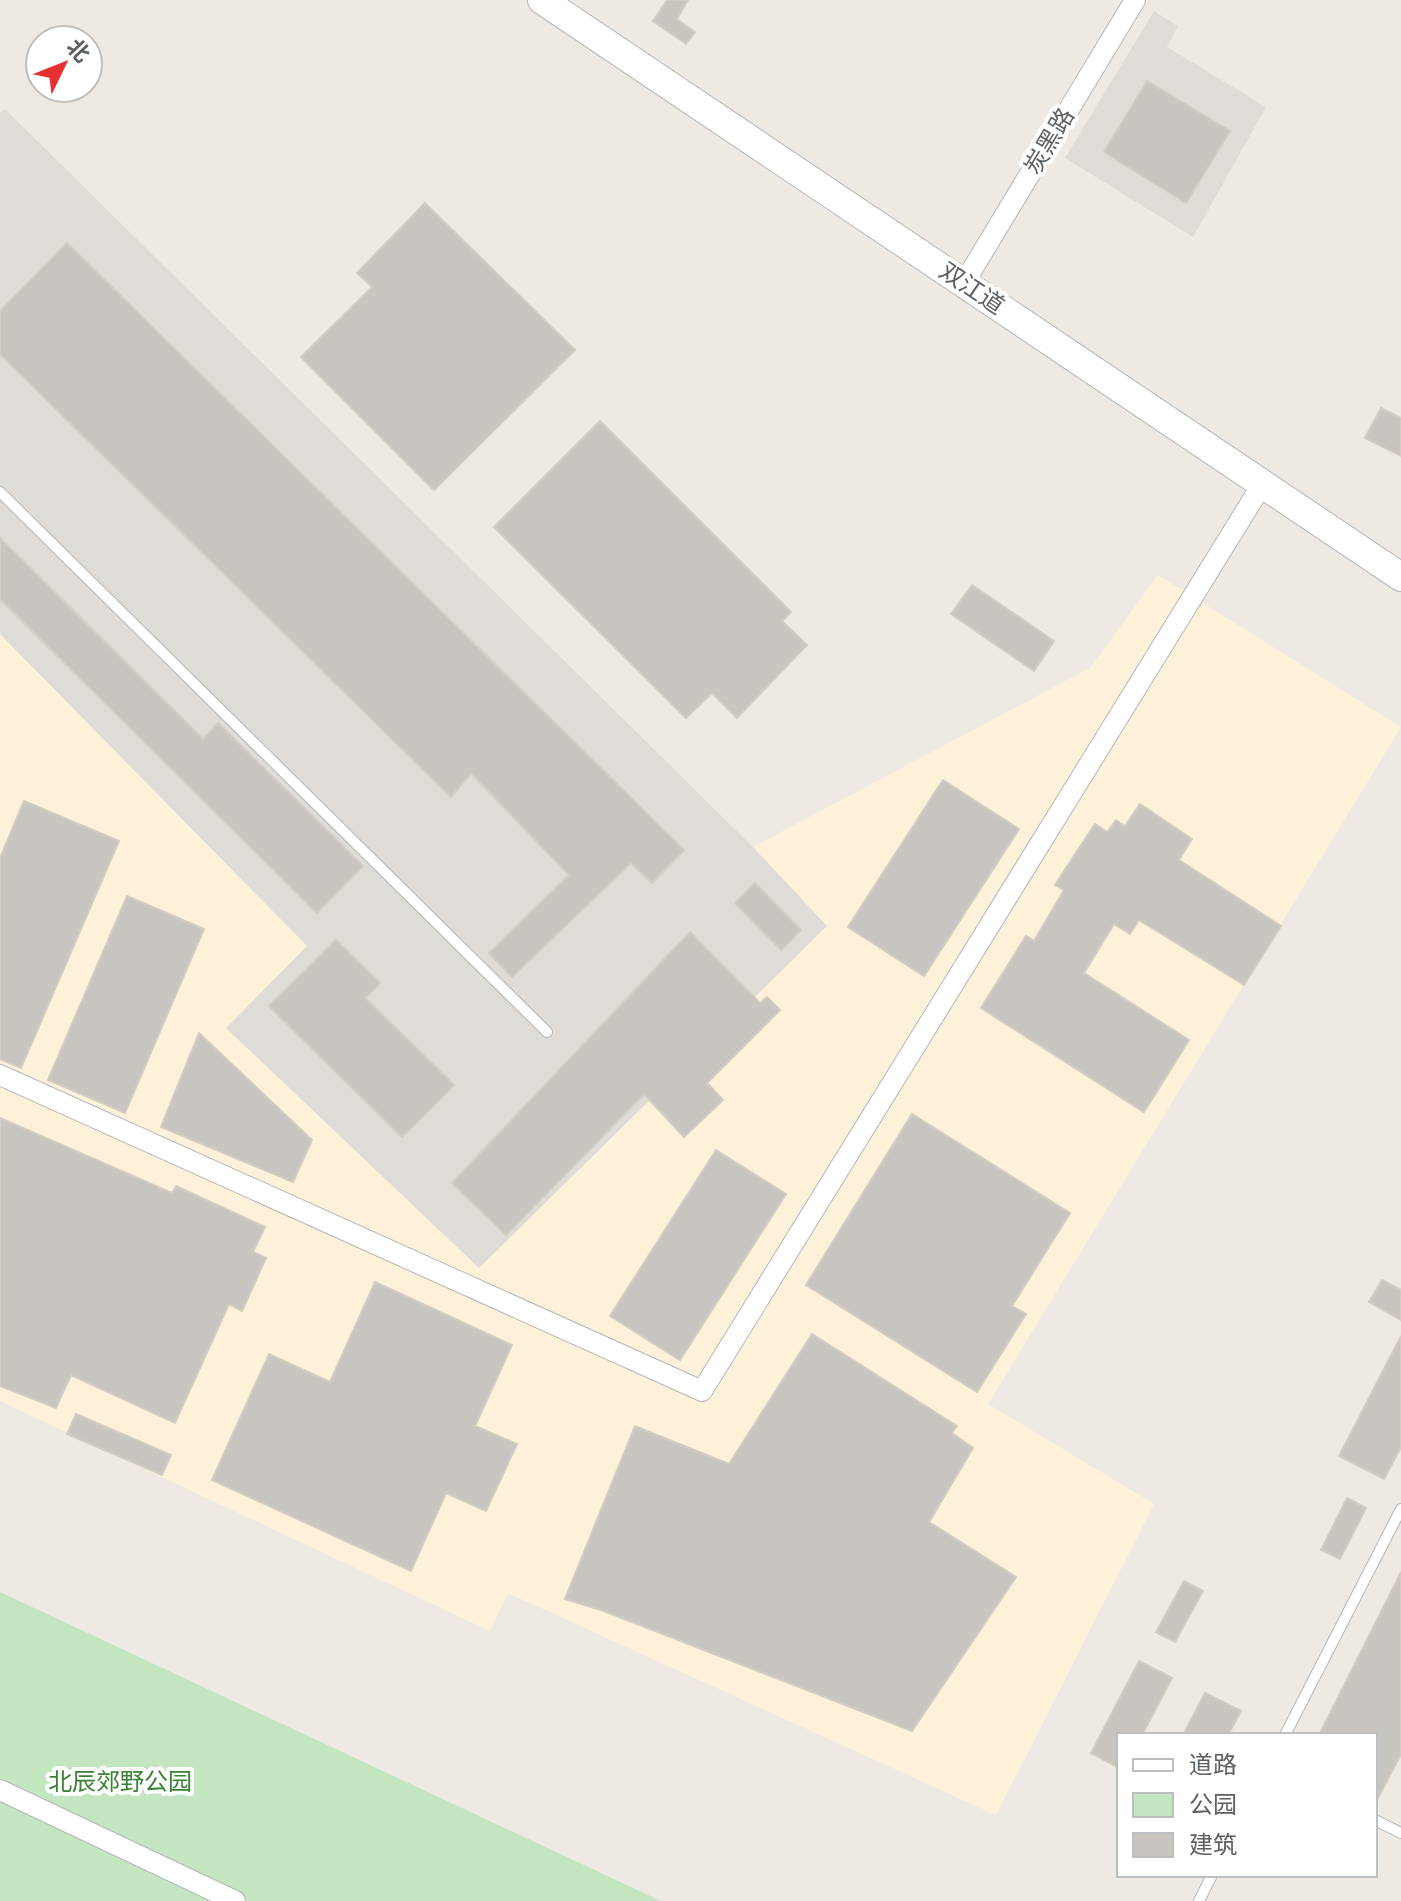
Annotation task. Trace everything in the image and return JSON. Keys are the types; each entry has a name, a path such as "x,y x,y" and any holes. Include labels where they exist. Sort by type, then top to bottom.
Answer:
{"main road":[{"name":"双江道","path":"542,0 1401,577"}],"street":[{"name":"炭黑路","path":"964,283 1135,0"},
{"path":"0,1075 702,1391 1263,483"},
{"path":"0,1790 235,1901"}],"lane":[{"path":"0,492 547,1032"},
{"path":"1286,1733 1401,1509"},
{"path":"1377,1821 1401,1833"},
{"path":"1199,1901 1211,1877"}],"shaded area":[{"path":"1154,11 1178,26 1167,47 1266,107 1193,237 1065,158"},
{"path":"5,109 753,847 827,926 479,1268 226,1028 307,946 0,634 0,113"},
{"path":"1158,575 1401,727 988,1404 1154,1504 996,1815 508,1593 490,1631 0,1401 0,634 308,946 226,1029 826,926 753,847 1090,668"}],"green space":[{"name":"北辰郊野公园","path":"0,1592 661,1901 0,1901"}],"building":[{"path":"667,0 688,0 677,19 695,32 686,44 653,21"},
{"path":"1147,81 1230,131 1186,203 1104,152"},
{"path":"425,203 575,350 434,490 301,357 372,287 357,273"},
{"path":"67,243 684,850 652,883 631,863 512,977 489,953 569,875 471,773 451,797 0,354 0,311"},
{"path":"1381,408 1401,418 1401,456 1365,438"},
{"path":"600,421 791,612 782,621 807,645 737,718 712,693 686,718 494,527"},
{"path":"0,538 203,739 218,723 363,866 317,913 0,599"},
{"path":"972,585 1054,641 1034,671 951,614"},
{"path":"943,780 1019,829 924,976 848,927"},
{"path":"24,801 119,841 21,1068 0,1059 0,858"},
{"path":"1140,804 1192,839 1179,860 1281,926 1244,985 1139,920 1130,934 1114,924 1084,973 1189,1040 1144,1112 981,1008 1026,936 1034,941 1064,890 1055,885 1095,824 1107,832 1116,820 1125,826"},
{"path":"755,883 801,930 781,950 735,903"},
{"path":"127,896 204,929 125,1113 48,1080"},
{"path":"690,932 760,1003 767,997 780,1010 707,1083 723,1100 684,1137 644,1094 506,1235 452,1183"},
{"path":"336,940 380,983 365,998 454,1085 402,1137 269,1006"},
{"path":"199,1033 312,1140 293,1182 161,1127"},
{"path":"912,1114 1070,1213 1012,1306 1026,1314 977,1392 806,1285"},
{"path":"0,1118 172,1193 176,1186 265,1227 253,1252 266,1258 242,1311 229,1304 175,1423 71,1375 56,1408 0,1386"},
{"path":"716,1150 786,1194 680,1360 610,1316"},
{"path":"1382,1280 1401,1290 1401,1320 1369,1302"},
{"path":"375,1282 512,1345 475,1426 517,1444 486,1511 446,1493 411,1571 212,1480 269,1354 330,1382"},
{"path":"812,1334 957,1426 952,1433 973,1448 929,1522 1016,1577 912,1731 601,1610 565,1599 635,1426 729,1464"},
{"path":"1401,1336 1401,1447 1384,1479 1339,1456"},
{"path":"76,1414 171,1455 162,1475 67,1434"},
{"path":"1347,1498 1366,1508 1340,1559 1321,1550"},
{"path":"1401,1572 1401,1754 1377,1800 1377,1733 1320,1733"},
{"path":"1184,1581 1203,1591 1175,1642 1156,1632"},
{"path":"1139,1661 1172,1678 1143,1733 1117,1733 1117,1767 1091,1753"},
{"path":"1205,1693 1241,1711 1229,1733 1184,1733"}]}
